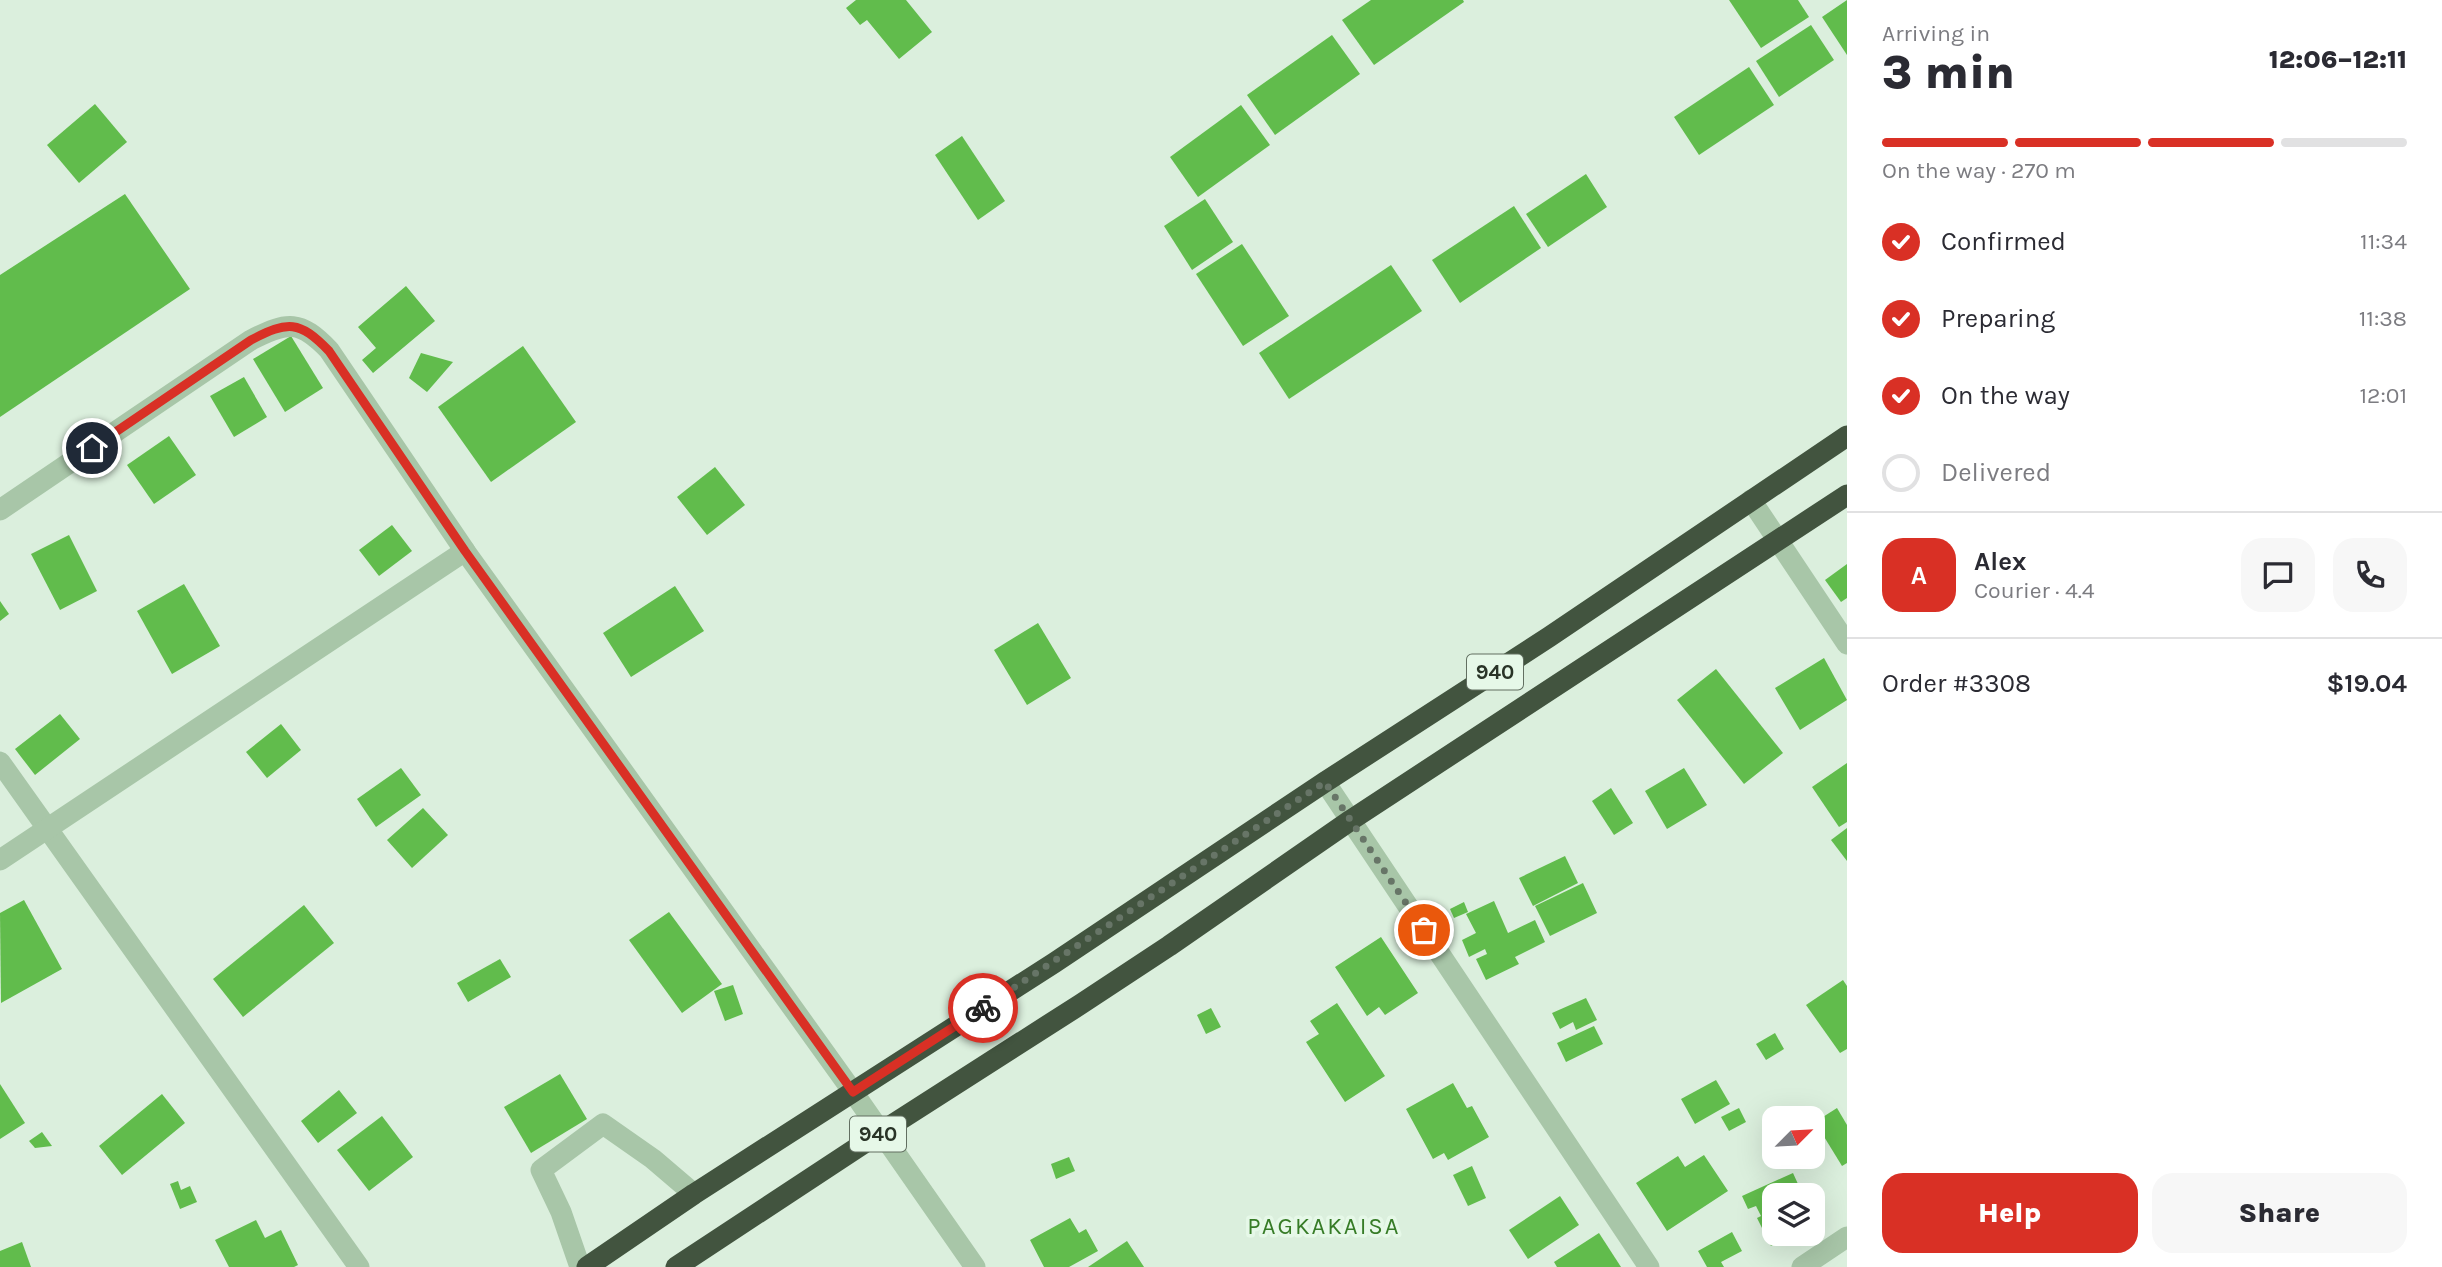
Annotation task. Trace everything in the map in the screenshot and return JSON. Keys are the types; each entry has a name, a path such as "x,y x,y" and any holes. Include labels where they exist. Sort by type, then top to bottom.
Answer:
{"highway":[{"name":"940","path":"587,1267 694,1194 1054,963 1325,782 1549,638 1847,436"},
{"name":"940","path":"676,1267 1169,946 1351,820 1847,495"}],"street":[{"path":"0,510 251,340 271,330 293,325 312,332 329,351 465,551 853,1092 975,1267"},
{"path":"1751,500 1847,644"},
{"path":"0,860 465,551"},
{"path":"0,762 359,1267"},
{"path":"1325,782 1649,1267"},
{"path":"580,1267 562,1212 541,1170 603,1124 653,1159 694,1194"},
{"path":"1802,1267 1847,1237"}],"building":[{"path":"856,0 906,0 932,32 899,59 867,20 860,25 846,8"},
{"path":"1371,0 1464,2 1374,65 1342,20"},
{"path":"1729,0 1798,0 1809,17 1761,48"},
{"path":"1847,0 1847,55 1822,17"},
{"path":"1811,25 1834,60 1779,97 1756,61"},
{"path":"1332,35 1360,74 1275,135 1247,95"},
{"path":"1749,67 1774,105 1699,155 1674,117"},
{"path":"95,104 127,142 79,183 47,145"},
{"path":"1241,105 1270,145 1198,197 1170,157"},
{"path":"962,136 1005,201 978,220 935,155"},
{"path":"1586,174 1607,207 1548,247 1526,214"},
{"path":"125,194 190,289 0,417 0,275"},
{"path":"1205,199 1233,242 1192,270 1164,226"},
{"path":"1514,206 1541,248 1460,303 1432,260"},
{"path":"1242,244 1289,316 1243,346 1196,274"},
{"path":"1391,265 1422,311 1289,399 1259,353"},
{"path":"406,286 435,321 373,373 362,360 376,348 358,327"},
{"path":"291,336 323,388 285,412 253,359"},
{"path":"523,346 576,422 491,482 438,407"},
{"path":"421,353 453,362 427,392 409,378"},
{"path":"244,377 267,417 234,437 210,396"},
{"path":"169,436 196,475 154,504 127,465"},
{"path":"715,467 745,505 707,535 677,497"},
{"path":"392,525 412,551 379,576 359,550"},
{"path":"69,535 97,591 60,610 31,554"},
{"path":"1847,564 1847,598 1841,602 1825,580"},
{"path":"184,584 220,646 172,674 137,611"},
{"path":"675,586 704,631 631,677 603,633"},
{"path":"0,601 9,614 0,621"},
{"path":"1038,623 1071,678 1027,705 994,650"},
{"path":"1824,658 1847,700 1800,730 1775,688"},
{"path":"1716,669 1783,753 1744,784 1677,700"},
{"path":"60,714 80,739 35,775 15,749"},
{"path":"281,724 301,750 267,778 246,752"},
{"path":"1847,763 1847,822 1839,827 1812,787"},
{"path":"401,768 421,795 376,827 357,799"},
{"path":"1684,768 1707,805 1667,829 1645,791"},
{"path":"1611,788 1633,823 1614,835 1592,801"},
{"path":"423,808 448,835 412,868 387,840"},
{"path":"1847,828 1847,861 1831,840"},
{"path":"1565,856 1578,883 1533,906 1519,878"},
{"path":"1583,883 1597,913 1550,936 1535,906"},
{"path":"24,900 62,969 1,1003 0,913"},
{"path":"1494,901 1508,933 1535,920 1545,942 1515,957 1519,964 1486,980 1476,959 1487,954 1485,949 1469,957 1462,940 1476,933 1466,914"},
{"path":"1464,902 1468,912 1454,918 1450,909"},
{"path":"304,905 334,943 243,1017 213,979"},
{"path":"669,912 722,984 682,1013 629,940"},
{"path":"1381,937 1418,993 1385,1015 1379,1007 1367,1016 1335,967"},
{"path":"500,959 511,977 468,1002 457,983"},
{"path":"1843,980 1847,986 1847,1049 1840,1053 1806,1005"},
{"path":"733,985 743,1014 725,1021 714,991"},
{"path":"1586,998 1597,1020 1576,1030 1573,1022 1560,1029 1552,1013"},
{"path":"1337,1003 1385,1076 1345,1102 1306,1042 1319,1034 1310,1021"},
{"path":"1211,1008 1221,1027 1206,1034 1197,1015"},
{"path":"1594,1026 1603,1044 1566,1062 1557,1043"},
{"path":"1775,1033 1784,1049 1766,1060 1756,1044"},
{"path":"560,1074 587,1119 531,1153 504,1107"},
{"path":"1716,1080 1730,1104 1695,1124 1681,1099"},
{"path":"1453,1083 1467,1108 1472,1106 1489,1137 1448,1160 1444,1153 1433,1159 1406,1109"},
{"path":"0,1084 25,1123 0,1139"},
{"path":"339,1090 357,1113 318,1143 301,1121"},
{"path":"162,1094 185,1123 122,1175 99,1146"},
{"path":"1739,1108 1746,1122 1729,1131 1721,1117"},
{"path":"1837,1108 1847,1125 1847,1163 1842,1166 1825,1138 1825,1116"},
{"path":"382,1116 413,1157 369,1191 337,1150"},
{"path":"42,1132 52,1146 35,1148 29,1141"},
{"path":"1704,1155 1728,1191 1667,1231 1636,1183 1678,1156 1685,1167"},
{"path":"1069,1157 1075,1171 1056,1179 1051,1164"},
{"path":"1472,1166 1486,1198 1468,1206 1453,1175"},
{"path":"1793,1173 1798,1183 1771,1183"},
{"path":"178,1181 181,1190 190,1186 197,1202 180,1209 170,1184"},
{"path":"1762,1187 1762,1228 1757,1218 1761,1216 1756,1206 1748,1209 1742,1196"},
{"path":"1560,1196 1579,1225 1528,1259 1509,1230"},
{"path":"1070,1218 1079,1233 1086,1229 1098,1251 1069,1267 1044,1267 1030,1240"},
{"path":"256,1220 265,1238 281,1230 298,1265 229,1267 215,1240"},
{"path":"1732,1232 1742,1251 1721,1262 1724,1267 1707,1267 1698,1251"},
{"path":"1599,1233 1621,1267 1557,1267 1554,1262"},
{"path":"1127,1241 1144,1267 1088,1267"},
{"path":"22,1242 31,1267 0,1267 0,1251"}],"way so far":[{"path":"983,1008 1325,782 1424,930"}],"district":[{"name":"PAGKAKAISA","path":"1324,1226"}],"route":[{"path":"92,448 251,340 271,330 293,325 312,332 329,351 465,551 853,1092 983,1008"}]}
